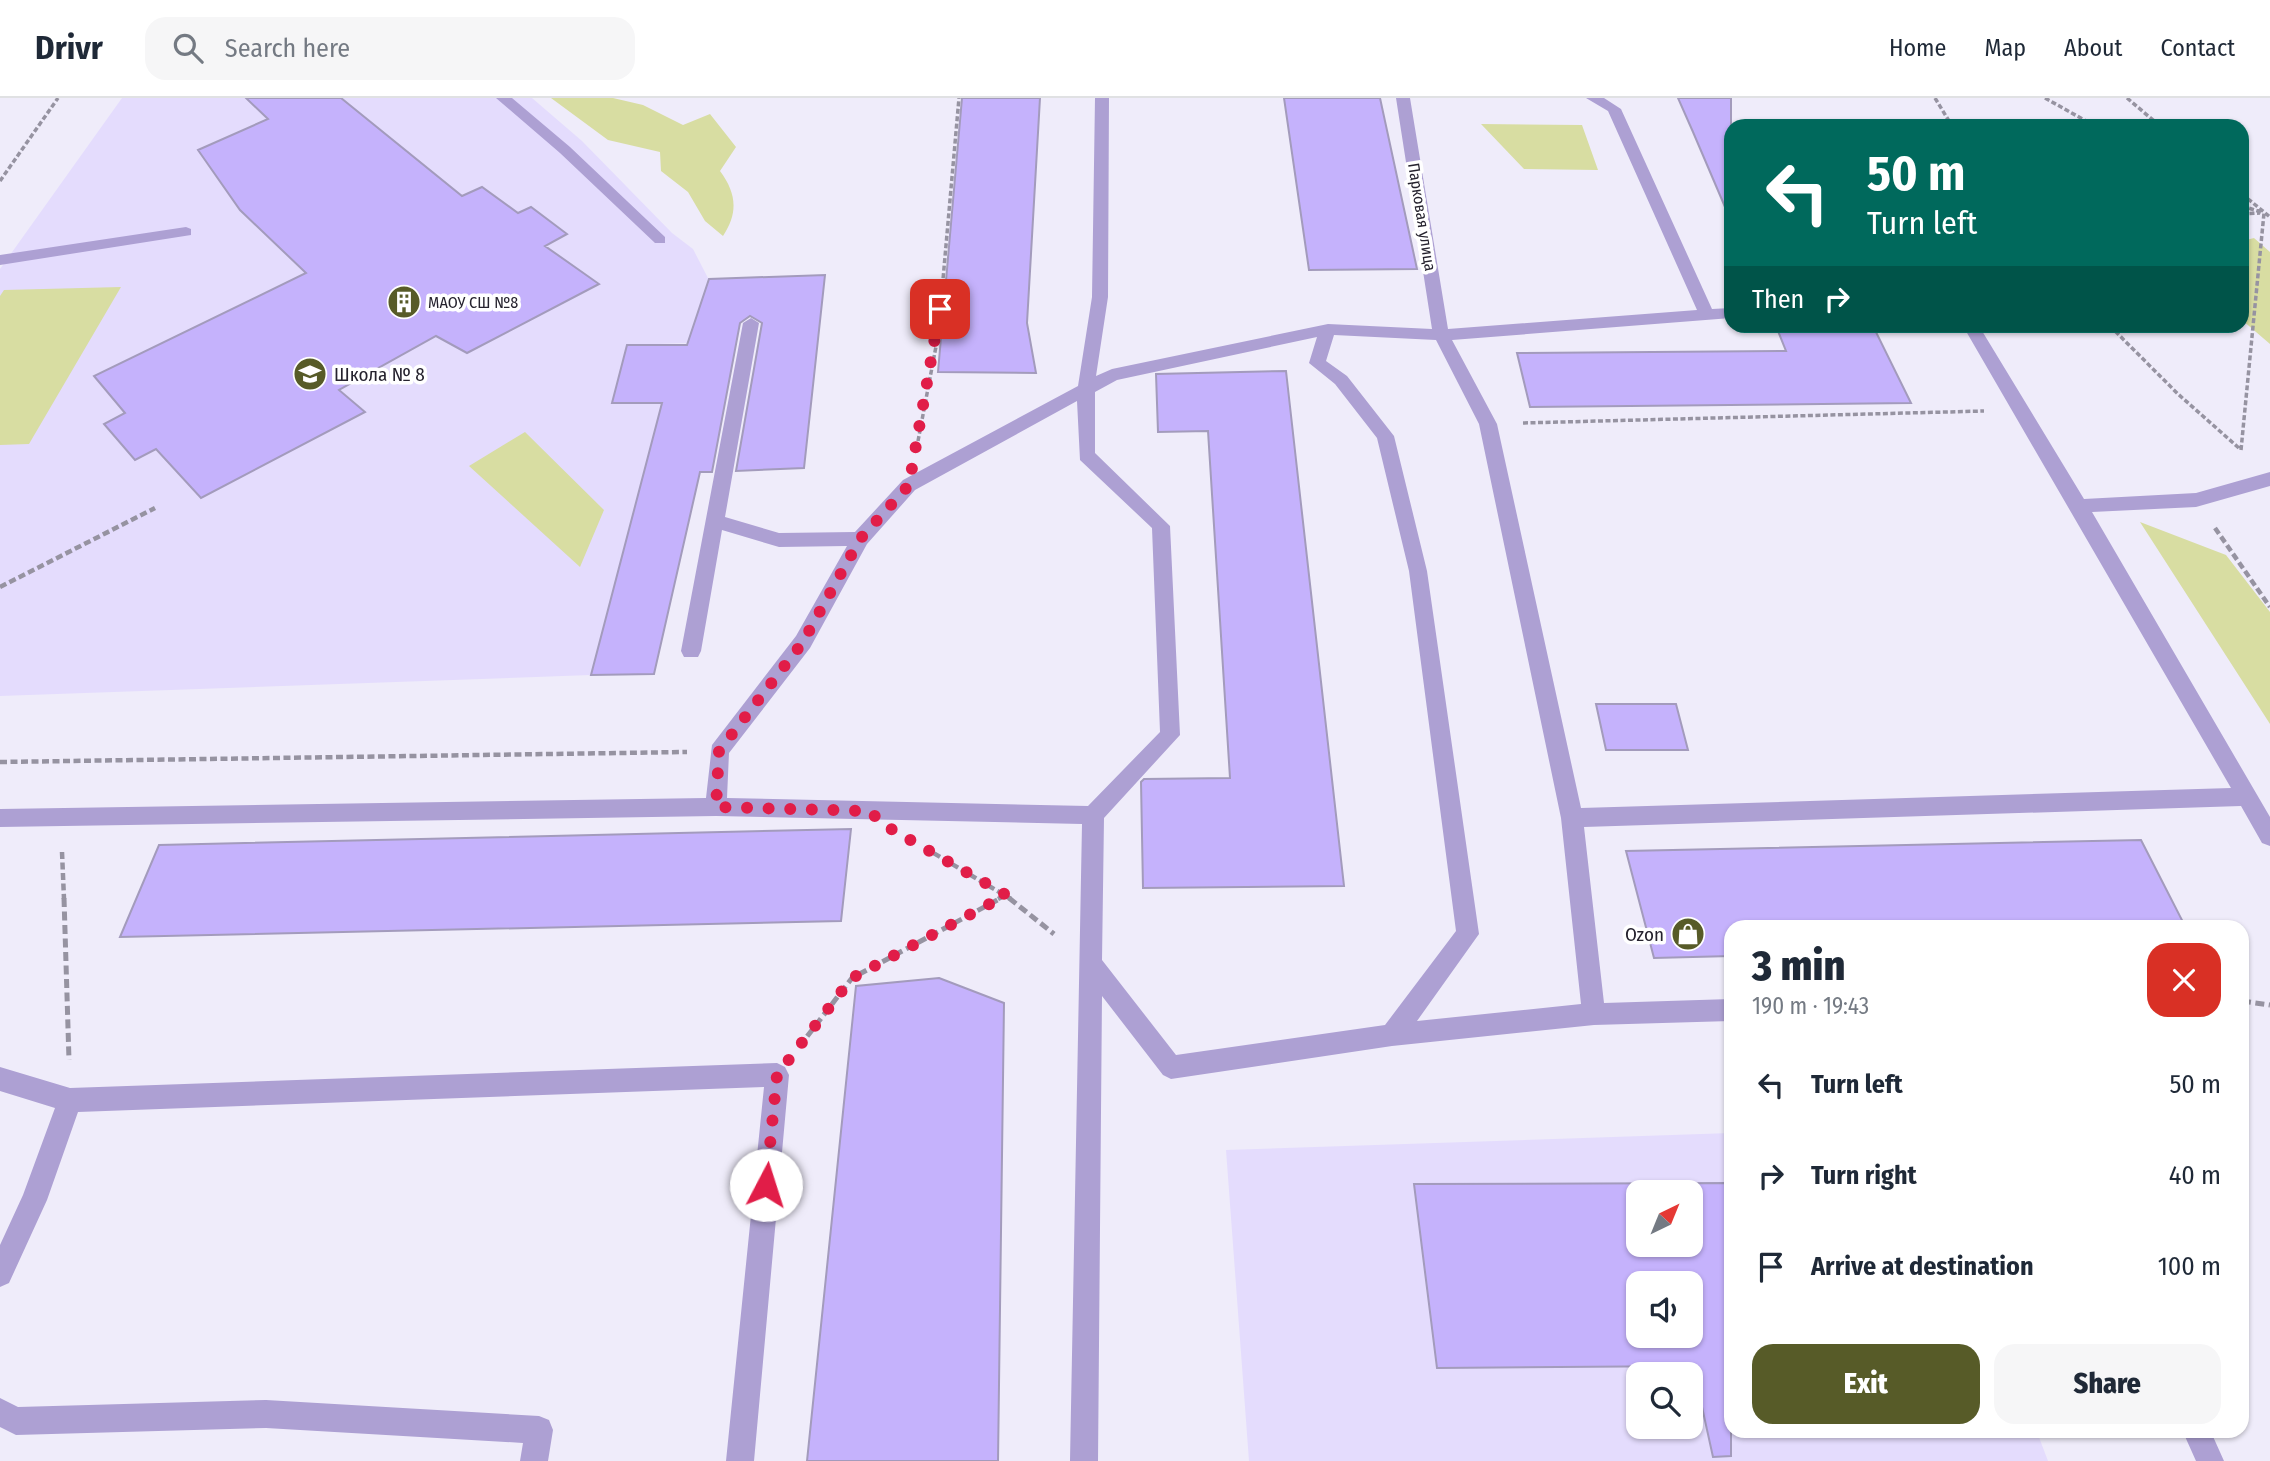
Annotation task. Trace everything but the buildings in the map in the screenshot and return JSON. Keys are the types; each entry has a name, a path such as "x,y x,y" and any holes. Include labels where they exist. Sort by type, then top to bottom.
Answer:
{"street":[{"path":"503,98 565,150 660,240"},
{"path":"1084,1461 1093,814 1170,735 1161,526 1086,454 1086,389 1100,296 1102,98"},
{"name":"Парковая улица","path":"1403,98 1441,335 1488,424 1572,818 1594,1014"},
{"path":"1593,98 1614,109 1707,315"},
{"path":"0,260 186,232"},
{"path":"716,807 719,751 803,642 860,539 909,485 1112,375 1328,328 1441,335 1724,314"},
{"path":"691,651 751,323"},
{"path":"1328,328 1317,363 1340,380 1385,436 1418,571 1468,934 1392,1035"},
{"path":"1975,333 2270,836"},
{"path":"2079,506 2196,500 2270,480"},
{"path":"714,521 779,540 860,539"},
{"path":"1572,818 2247,797"},
{"path":"0,818 716,807 1093,814"},
{"path":"1091,963 1171,1067 1392,1035 1594,1014 1724,1010"},
{"path":"0,1079 70,1100 777,1075 740,1461"},
{"path":"0,1275 34,1200 70,1100"},
{"path":"0,1412 16,1421 265,1414 539,1430 534,1461"},
{"path":"2200,1438 2210,1461"}],"path":[{"path":"0,181 58,98"},
{"path":"909,485 938,336 959,98"},
{"path":"1935,98 1948,119"},
{"path":"2045,98 2082,119"},
{"path":"2127,98 2152,119"},
{"path":"2249,200 2270,218"},
{"path":"2249,208 2264,212"},
{"path":"2249,213 2264,212"},
{"path":"2241,450 2264,212"},
{"path":"2117,333 2178,394 2241,450 2250,453"},
{"path":"1488,424 2022,410"},
{"path":"2196,500 2270,607"},
{"path":"0,587 155,508"},
{"path":"0,762 719,751"},
{"path":"62,840 70,1100"},
{"path":"922,847 1006,895 1091,963"},
{"path":"777,1075 852,978 1006,895"},
{"path":"2249,1002 2270,1005"}],"shaded area":[{"name":"Школа № 8","path":"122,98 532,98 582,141 672,233 693,249 709,280 688,343 627,345 612,403 662,403 591,675 0,696 0,269"},
{"path":"1724,1133 1724,1438 2039,1438 2048,1461 1249,1461 1226,1150"}],"green space":[{"path":"551,98 613,98 643,105 683,125 710,114 736,147 720,171 730,188 734,203 728,228 723,236 705,221 688,192 661,171 660,152 608,140"},
{"path":"1481,124 1582,125 1598,170 1524,169"},
{"path":"2254,238 2270,252 2270,344 2249,326 2249,239"},
{"path":"121,287 29,444 0,445 0,296 4,290"},
{"path":"525,432 604,510 580,567 469,466"},
{"path":"2140,522 2226,555 2270,612 2270,724"}],"place":[{"name":"МАОУ СШ №8","path":"404,302"},
{"name":"Школа № 8","path":"310,374"},
{"name":"Ozon","path":"1688,934"}],"route":[{"path":"766,1185 777,1075 852,978 1006,895 886,826 869,811 716,807 719,751 803,642 860,539 909,485 938,336 940,309"}]}
